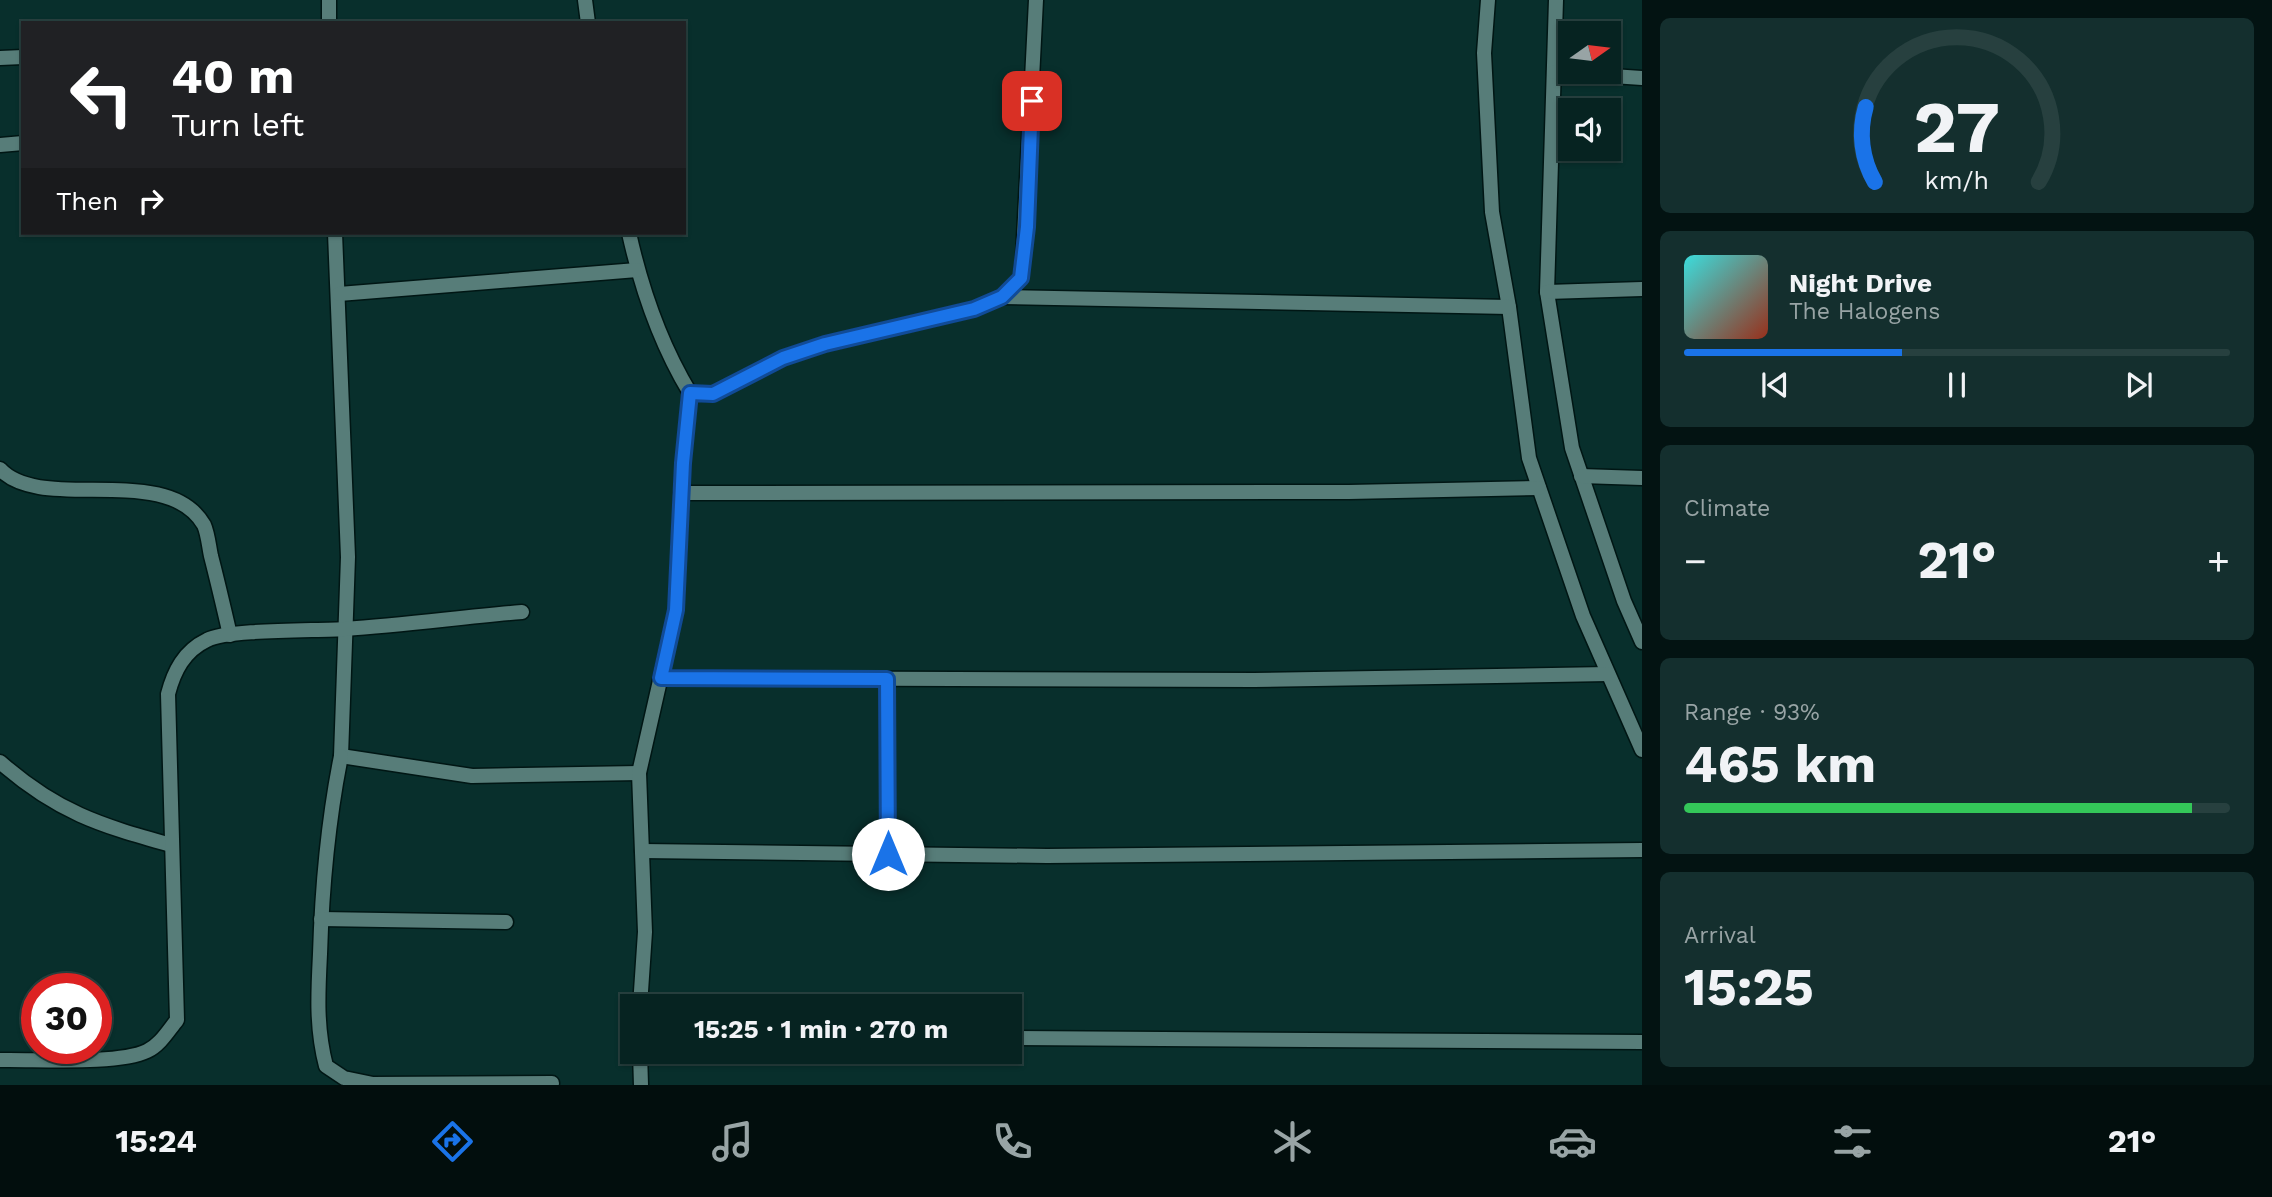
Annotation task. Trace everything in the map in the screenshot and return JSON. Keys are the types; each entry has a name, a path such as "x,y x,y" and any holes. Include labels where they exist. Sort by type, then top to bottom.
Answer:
{"street":[{"path":"329,0 329,21"},
{"path":"585,0 588,21"},
{"path":"690,393 713,394 783,358 815,347 974,309 1002,297 1021,278 1036,0"},
{"path":"1488,0 1485,53 1492,212 1509,307 1529,458 1583,617 1642,750"},
{"path":"1556,0 1547,292 1572,447 1624,601 1642,642"},
{"path":"0,58 21,57"},
{"path":"1554,72 1642,78"},
{"path":"0,145 21,143"},
{"path":"335,235 348,557 341,756 330,813 321,919 317,1032 326,1066 344,1078 373,1084 552,1083"},
{"path":"629,235 637,270 676,370 690,393 681,493 676,610 639,773 645,932 641,994"},
{"path":"339,294 637,270"},
{"path":"1547,292 1642,289"},
{"path":"1002,297 1509,307"},
{"path":"0,469 20,485 142,492 189,508 204,526 230,635"},
{"path":"1581,476 1642,478"},
{"path":"681,493 1349,492 1539,488"},
{"path":"0,1060 123,1057 147,1051 161,1041 177,1020 168,694 173,674 190,650 209,638 230,635 346,629 522,612"},
{"path":"661,678 1254,680 1608,674"},
{"path":"887,679 888,854"},
{"path":"341,756 472,776 639,773"},
{"path":"0,762 30,788 62,809 106,827 171,845"},
{"path":"642,851 1047,856 1642,850"},
{"path":"321,919 506,922"},
{"path":"1022,1038 1642,1042"},
{"path":"640,1064 641,1085"}],"route":[{"path":"888,854 887,679 661,678 676,610 683,463 690,393 713,394 783,358 825,344 974,309 1002,297 1021,278 1027,227 1032,101"}]}
